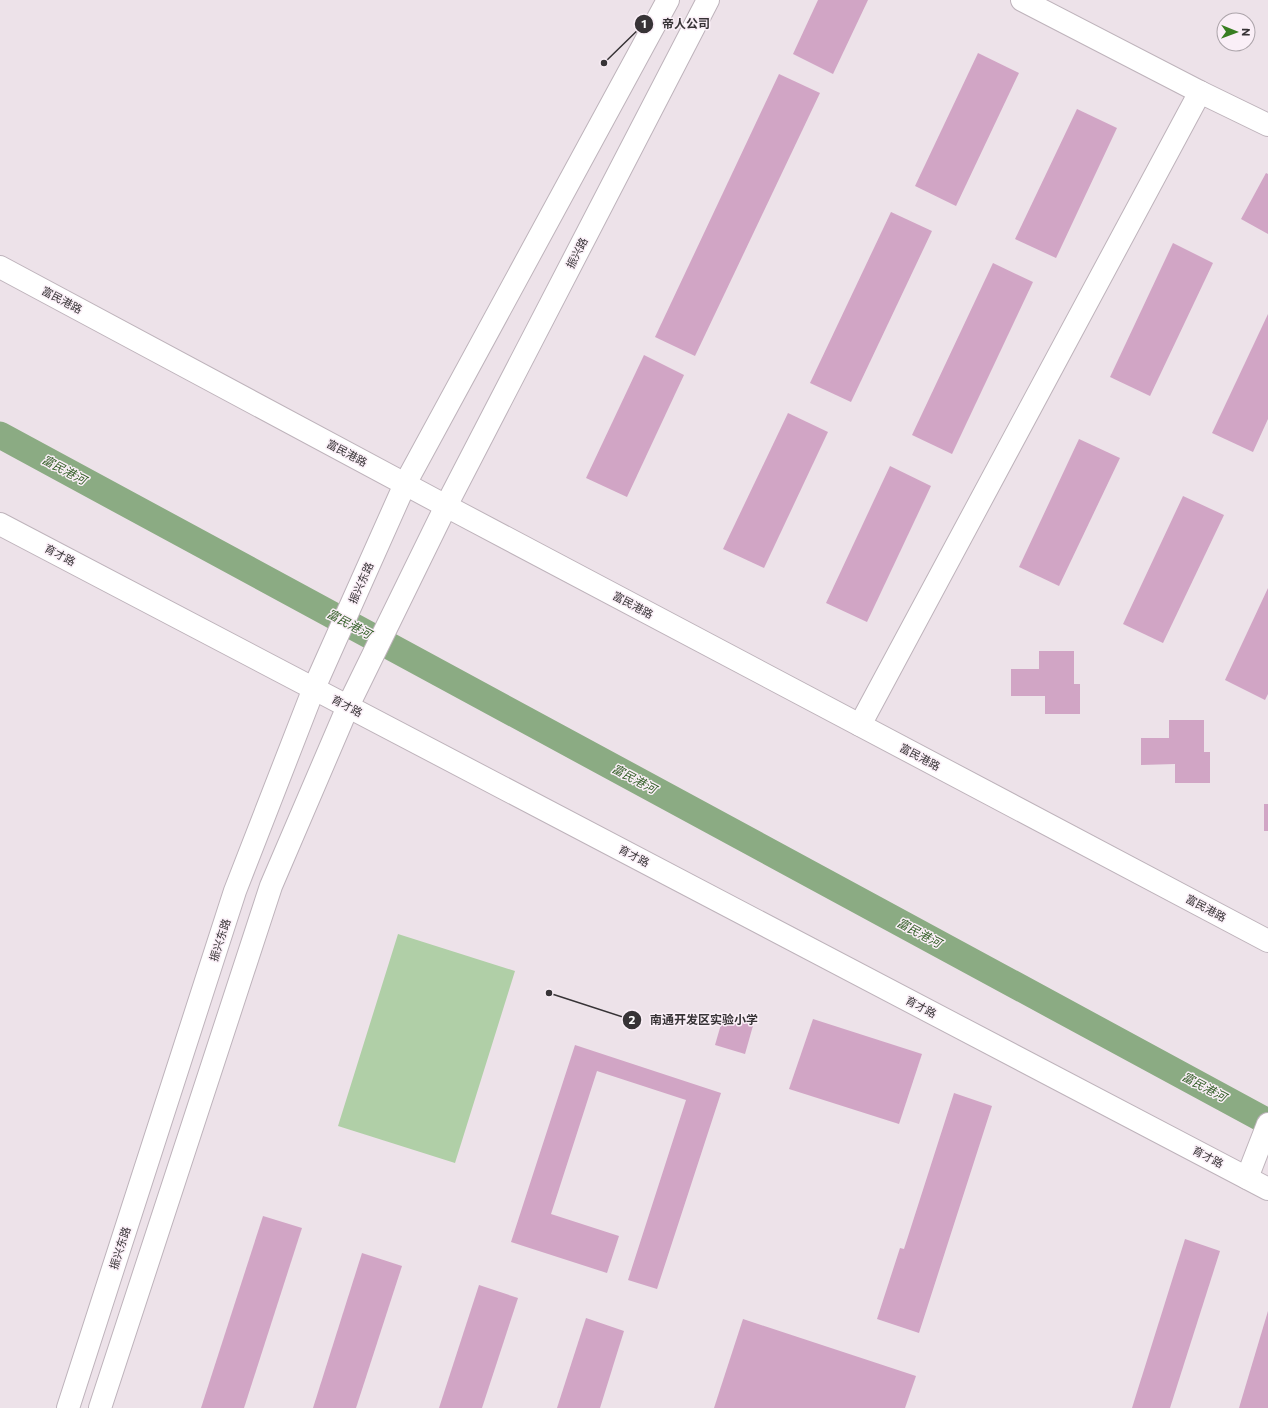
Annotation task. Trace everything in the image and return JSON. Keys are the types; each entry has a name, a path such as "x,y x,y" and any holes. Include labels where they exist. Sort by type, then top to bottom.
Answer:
{"street":[{"path":"406,484 668,0"},
{"name":"振兴路","path":"446,506 708,0"},
{"path":"1022,0 1200,92 1268,125"},
{"path":"860,725 1200,92"},
{"name":"富民港路","path":"0,266 446,506 1268,941"},
{"name":"振兴东路","path":"68,1408 235,891 314,687 406,484"},
{"path":"100,1408 271,886 349,705 446,506"},
{"name":"育才路","path":"0,524 349,705 1268,1189"},
{"path":"1247,1177 1268,1124"}],"green space":[{"path":"398,934 515,971 455,1163 338,1126"}],"building":[{"path":"818,0 868,0 833,74 793,54"},
{"path":"978,53 1019,73 956,206 915,186"},
{"path":"779,74 820,93 695,356 655,337"},
{"path":"1077,109 1117,128 1056,258 1015,239"},
{"path":"1266,173 1268,174 1268,234 1241,219"},
{"path":"891,212 932,231 851,402 810,383"},
{"path":"1173,243 1213,263 1150,396 1110,377"},
{"path":"993,263 1033,282 952,454 912,435"},
{"path":"1268,314 1268,419 1253,452 1212,433"},
{"path":"644,355 684,375 627,497 586,478"},
{"path":"788,413 828,432 764,568 723,549"},
{"path":"1079,439 1120,458 1059,586 1019,567"},
{"path":"890,466 931,486 867,622 826,603"},
{"path":"1183,496 1224,515 1163,643 1123,624"},
{"path":"1268,588 1268,694 1265,700 1225,680"},
{"path":"1039,651 1074,651 1074,684 1080,684 1080,714 1045,714 1045,696 1011,696 1011,669 1039,669"},
{"path":"1169,720 1204,720 1204,752 1210,752 1210,783 1175,783 1175,764 1141,765 1141,738 1169,738"},
{"path":"1264,804 1268,804 1268,831 1264,831"},
{"path":"724,1014 754,1022 745,1054 715,1045"},
{"path":"813,1019 922,1054 899,1124 789,1089"},
{"path":"575,1045 721,1093 657,1289 628,1280 686,1100 597,1071 551,1214 619,1236 607,1273 511,1242"},
{"path":"954,1093 992,1106 919,1333 877,1319 900,1248 904,1249"},
{"path":"263,1216 302,1228 244,1408 201,1408"},
{"path":"1185,1239 1220,1251 1170,1408 1132,1408"},
{"path":"362,1253 402,1266 356,1408 313,1408"},
{"path":"479,1285 518,1298 482,1408 439,1408"},
{"path":"1268,1311 1268,1408 1239,1408"},
{"path":"586,1318 624,1331 600,1408 557,1408"},
{"path":"743,1319 916,1376 905,1408 714,1408"}],"waterway":[{"name":"富民港河","path":"0,435 1268,1122"}],"place":[{"name":"帝人公司","path":"604,63"},
{"name":"南通开发区实验小学","path":"549,993"}]}
